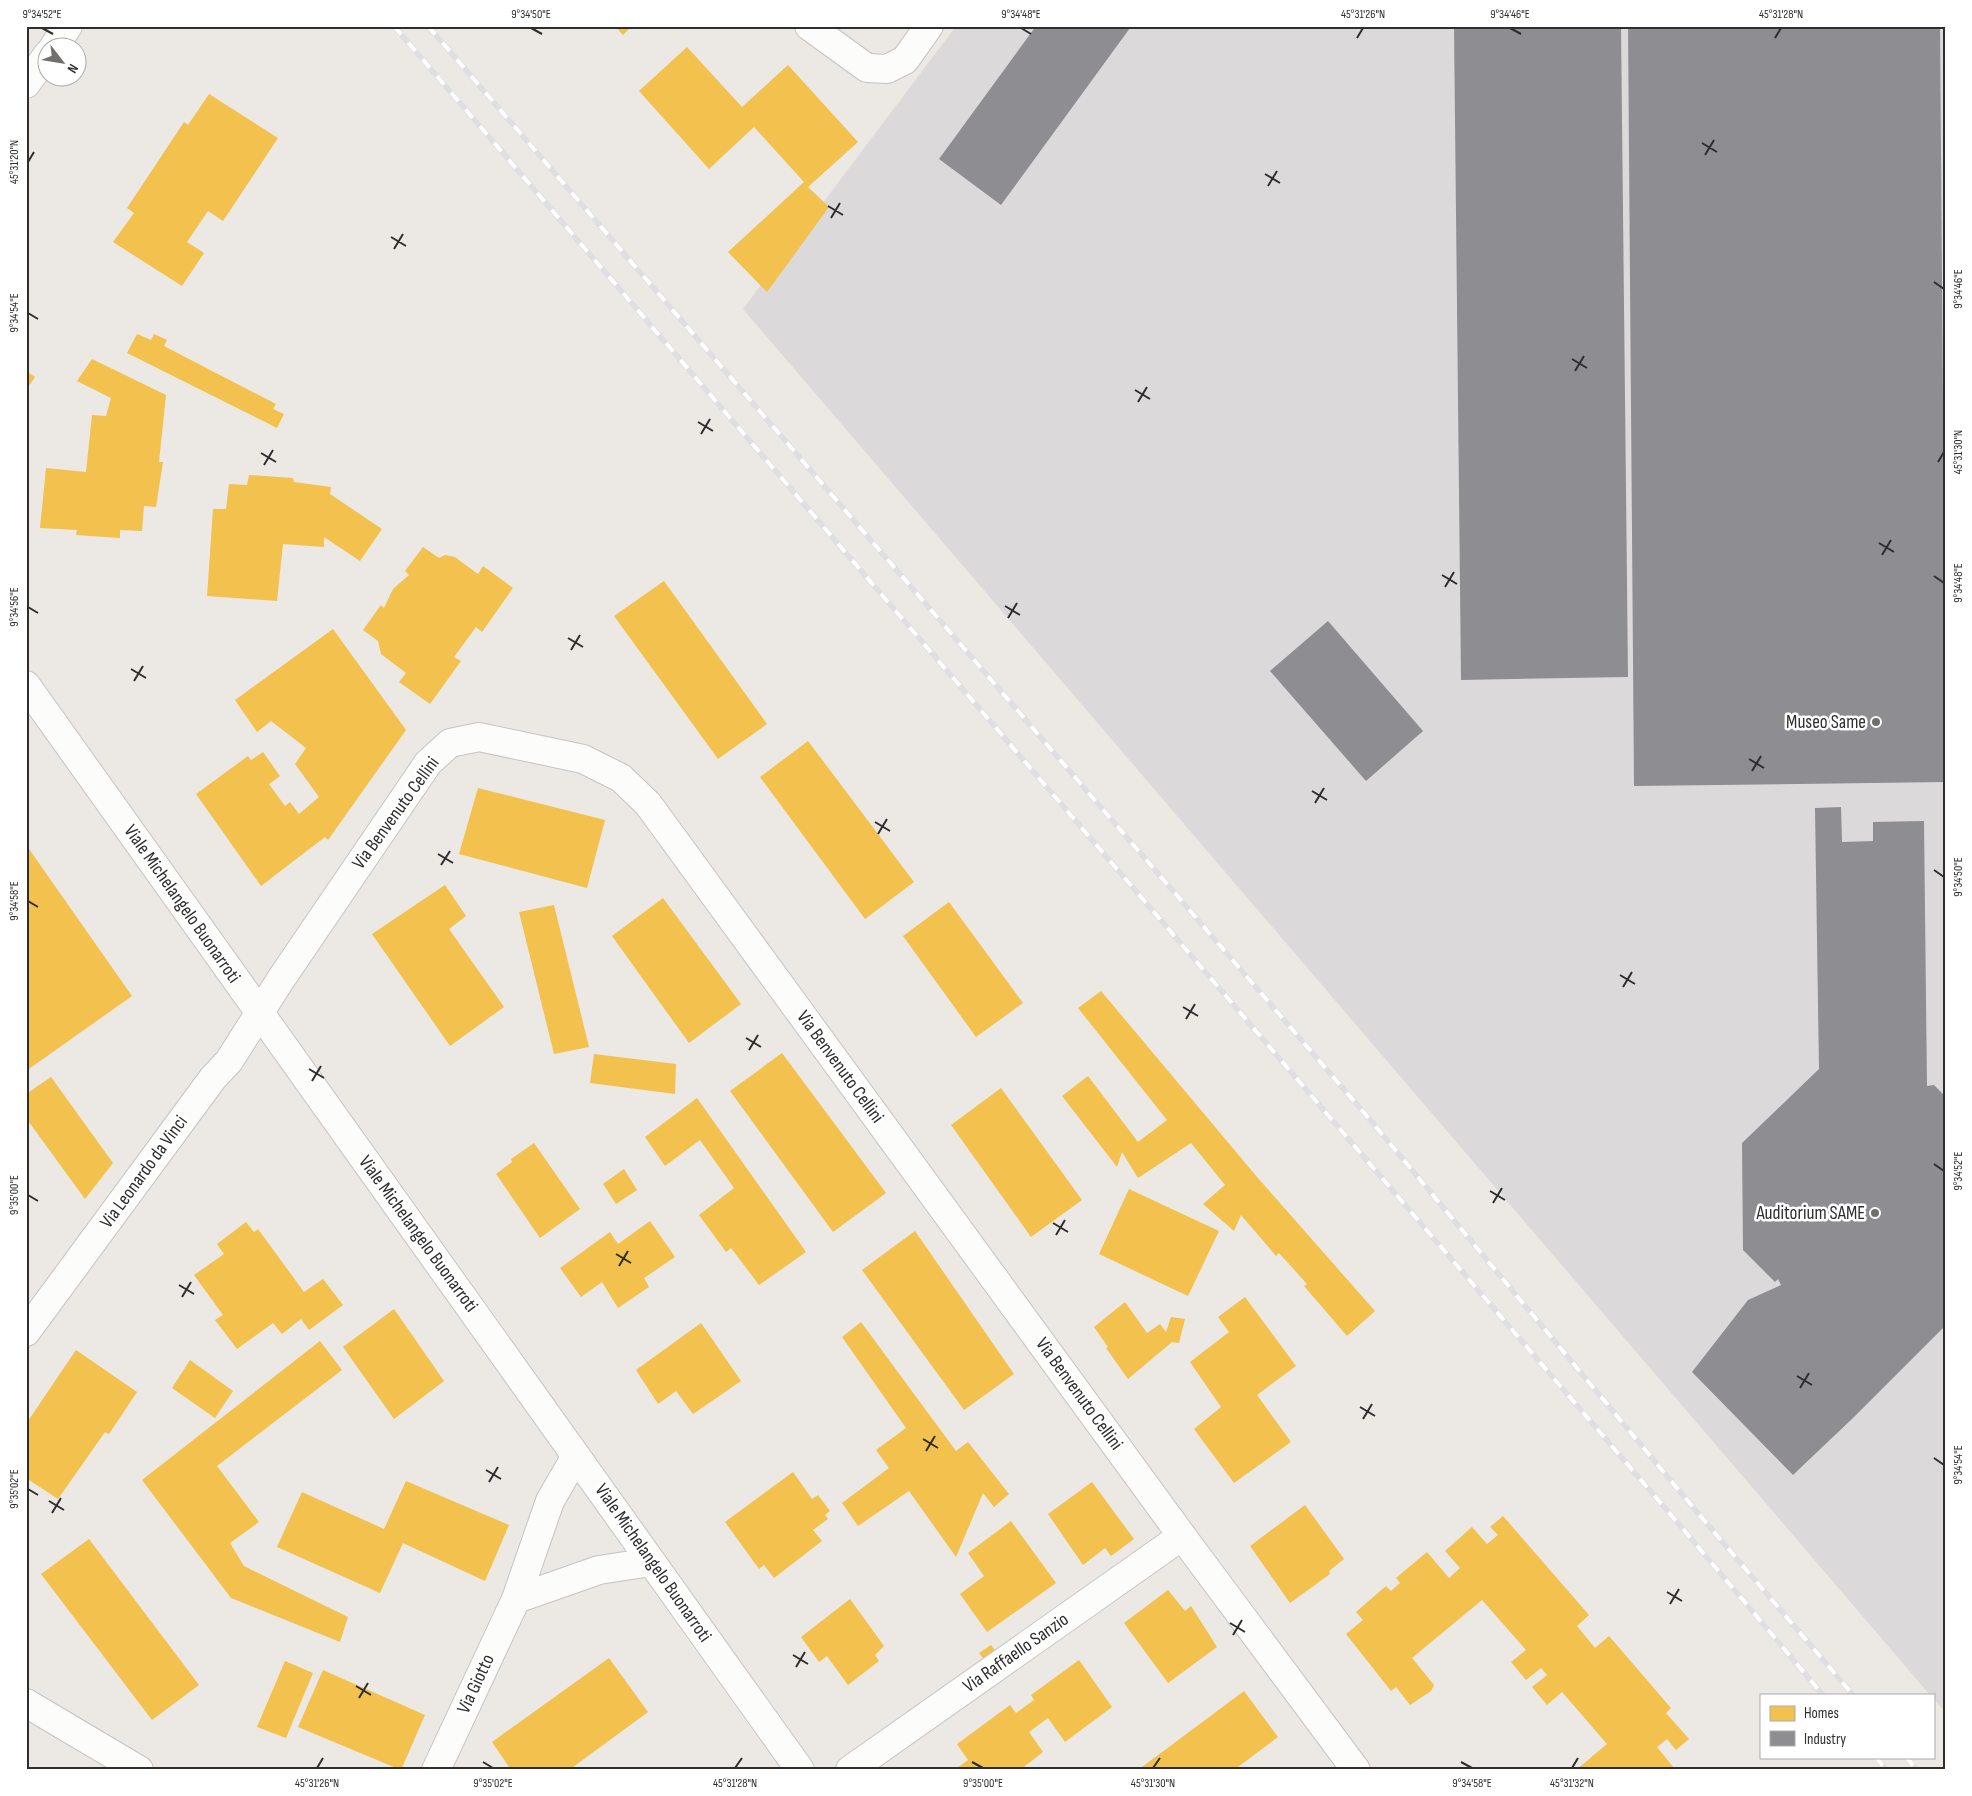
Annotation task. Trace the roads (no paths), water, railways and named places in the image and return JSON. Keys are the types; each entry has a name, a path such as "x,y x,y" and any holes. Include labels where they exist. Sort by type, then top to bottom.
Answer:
{"street":[{"path":"809,26 867,68 887,69 905,60 929,26"},
{"path":"26,84 38,68"},
{"name":"Viale Michelangelo Buonarroti","path":"29,691 800,1770"},
{"name":"Via Benvenuto Cellini","path":"259,1012 428,763 450,743 479,737 583,759 621,778 648,804 1182,1536 1356,1770"},
{"name":"Via Leonardo da Vinci","path":"26,1332 35,1301 213,1078 229,1061 259,1012"},
{"name":"Via Giotto","path":"436,1770 516,1599 550,1500 576,1456"},
{"name":"Via Raffaello Sanzio","path":"850,1770 1182,1536"},
{"path":"516,1599 599,1570 651,1562"},
{"path":"26,1703 139,1770"}],"railway":[{"path":"394,26 1683,1529 1822,1694"},
{"path":"428,26 1372,1122 1697,1512 1852,1694"},
{"path":"1877,1758 1886,1770"},
{"path":"1907,1758 1917,1770"}],"place":[{"name":"Museo Same","path":"1876,722"},
{"name":"Auditorium SAME","path":"1875,1213"}]}
